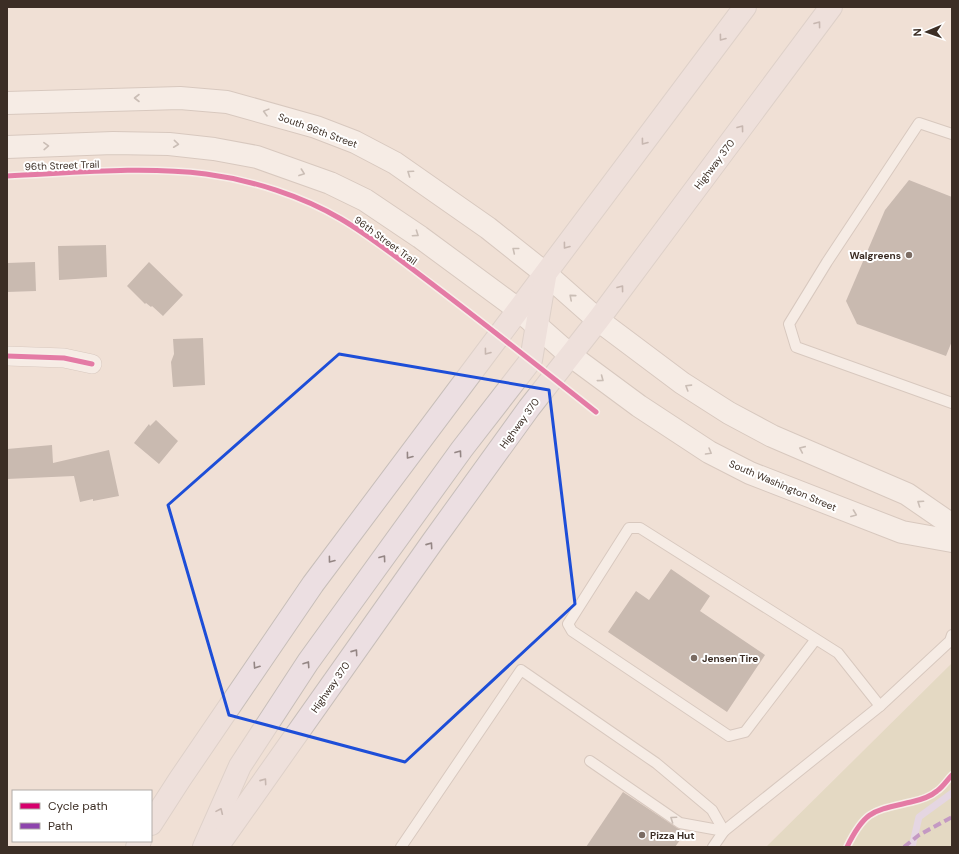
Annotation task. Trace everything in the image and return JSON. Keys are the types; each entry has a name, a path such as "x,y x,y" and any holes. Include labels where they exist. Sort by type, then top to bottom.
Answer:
{"highway":[{"path":"152,822 313,584 745,7"},
{"name":"Highway 370","path":"218,847 529,408 598,320 831,7"},
{"path":"204,847 240,766 308,662 462,449 531,360 546,274"}],"main road":[{"name":"South 96th Street","path":"7,102 180,98 227,102 316,127 355,142 395,163 488,228 546,274 598,320"},
{"path":"7,147 113,143 169,144 214,149 257,157 330,183 365,200 420,237 519,310 570,355"},
{"path":"598,320 682,383 729,413 772,436 907,494 952,525"},
{"name":"South Washington Street","path":"570,355 639,406 702,448 750,473 902,532 952,541"}],"street":[{"path":"7,356 64,358 92,364"}],"lane":[{"path":"952,134 919,123 827,262 789,324 796,348 952,403"},
{"path":"816,639 745,732 729,736 572,631 568,624 629,528 640,528 816,639 838,653 880,706"},
{"path":"713,847 724,831 880,706 950,640 952,635"},
{"path":"401,847 521,670 656,763 712,810 724,831"},
{"path":"590,761 680,823 724,831"}],"highlighted area":[{"path":"339,354 549,390 575,604 405,762 229,715 168,505"}],"shaded area":[{"path":"952,663 952,847 766,847"}],"building":[{"name":"Walgreens","path":"909,180 952,197 952,341 946,356 857,324 846,301 885,210"},
{"path":"106,245 107,277 59,280 58,246"},
{"path":"35,262 36,291 7,292 7,263"},
{"path":"149,262 183,295 163,316 152,306 151,307 146,303 145,304 127,286"},
{"path":"203,338 205,385 173,387 171,362 174,354 173,339"},
{"path":"156,420 178,441 159,464 134,443 149,424 150,426"},
{"path":"52,445 53,463 109,450 119,496 80,502 74,476 7,479 7,449"},
{"path":"671,569 710,596 700,611 765,655 727,712 608,632 636,591 649,600"},
{"path":"623,792 685,833 675,847 586,847"}],"waterway":[{"path":"912,847 919,817 952,793"}],"marked path":[{"path":"904,847 919,835 952,817"}],"cycle path":[{"name":"96th Street Trail","path":"7,176 132,170 181,172 206,174 241,180 293,196 341,219 378,243 596,412"},
{"path":"7,356 64,358 92,364"},
{"path":"847,847 859,826 872,814 879,810 928,797 939,789 952,775"}],"place":[{"name":"Walgreens","path":"909,255"},
{"name":"Jensen Tire","path":"694,658"},
{"name":"Pizza Hut","path":"642,835"}]}
